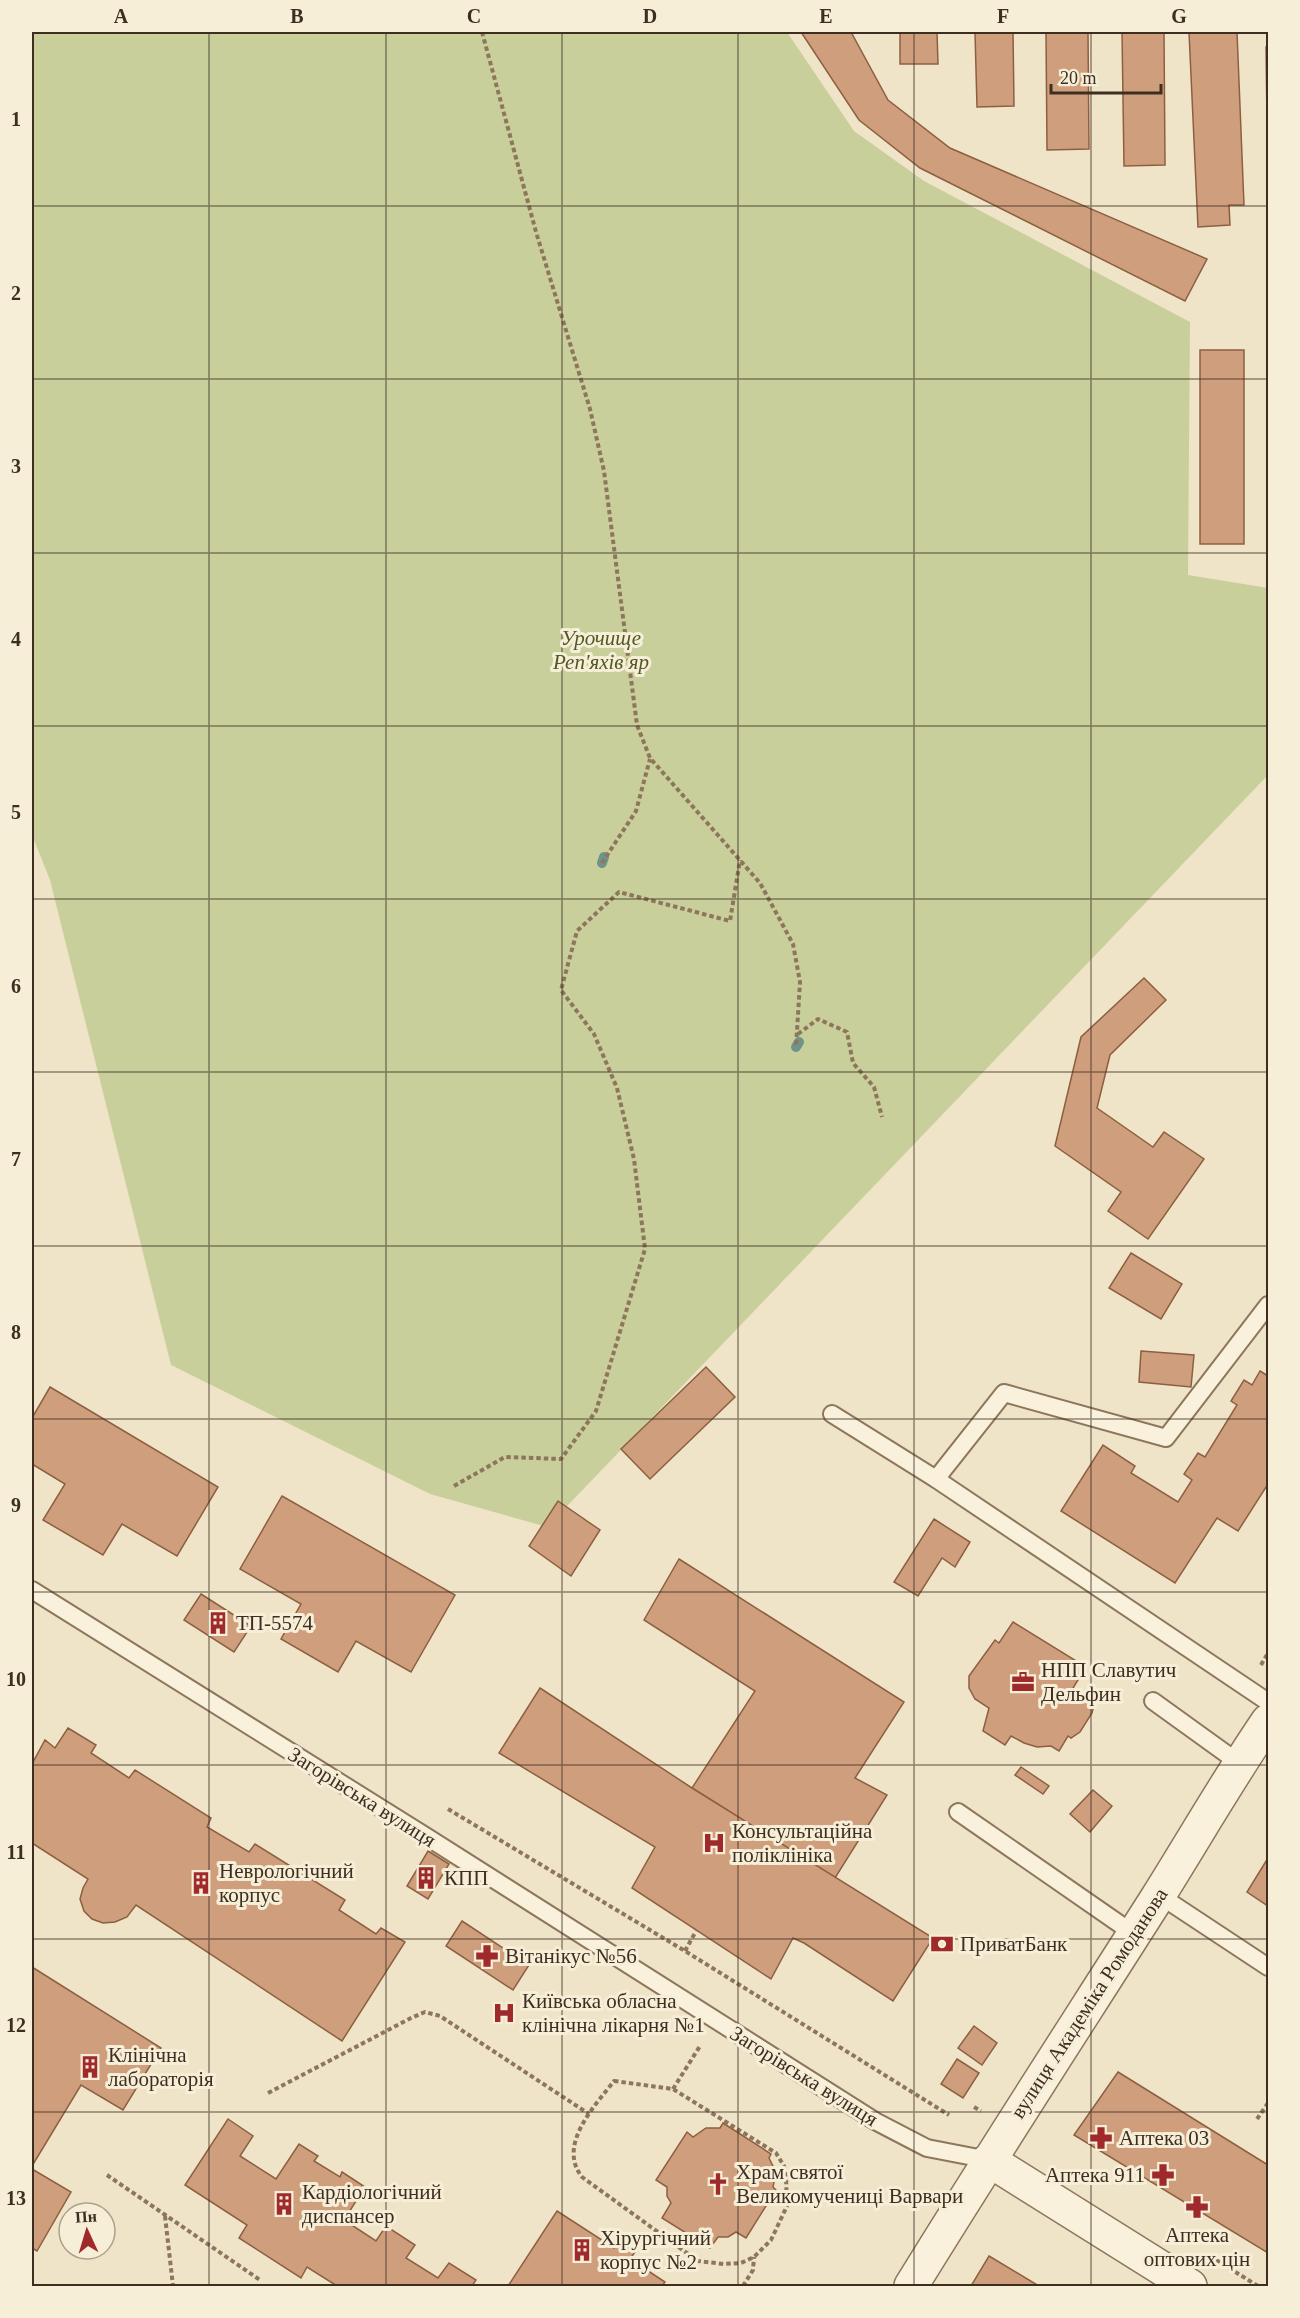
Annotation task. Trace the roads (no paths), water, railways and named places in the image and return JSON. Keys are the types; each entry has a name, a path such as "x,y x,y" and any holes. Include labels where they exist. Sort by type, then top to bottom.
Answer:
{"street":[{"name":"вулиця Академіка Ромоданова","path":"911,2286 1159,1895 1239,1763 1269,1721"},
{"name":"Загорівська вулиця","path":"989,2160 1177,2283"}],"lane":[{"path":"936,1479 1004,1392 1166,1438 1265,1316"},
{"path":"832,1414 936,1479 1269,1702"},
{"name":"Загорівська вулиця","path":"32,1590 875,2121 927,2148 989,2160"},
{"path":"1153,1701 1239,1763"},
{"path":"958,1812 1134,1934"},
{"path":"1159,1895 1269,1967"}],"waterway":[{"path":"602,863 604,857"},
{"path":"796,1047 799,1042"}],"place":[{"name":"ТП-5574","path":"218,1623"},
{"name":"НПП Славутич Дельфин","path":"1023,1682"},
{"name":"Консультаційна поліклініка","path":"714,1843"},
{"name":"КПП","path":"426,1878"},
{"name":"Неврологічний корпус","path":"201,1883"},
{"name":"ПриватБанк","path":"942,1944"},
{"name":"Вітанікус №56","path":"487,1956"},
{"name":"Київська обласна клінічна лікарня №1","path":"504,2013"},
{"name":"Клінічна лабораторія","path":"90,2067"},
{"name":"Аптека 03","path":"1101,2138"},
{"name":"Аптека 911","path":"1163,2175"},
{"name":"Храм святої Великомучениці Варвари","path":"718,2184"},
{"name":"Кардіологічний диспансер","path":"284,2204"},
{"name":"Аптека оптових цін","path":"1197,2207"},
{"name":"Хірургічний корпус №2","path":"582,2250"}],"park label":[{"name":"Урочище Реп'яхів яр","path":"601,650"}]}
